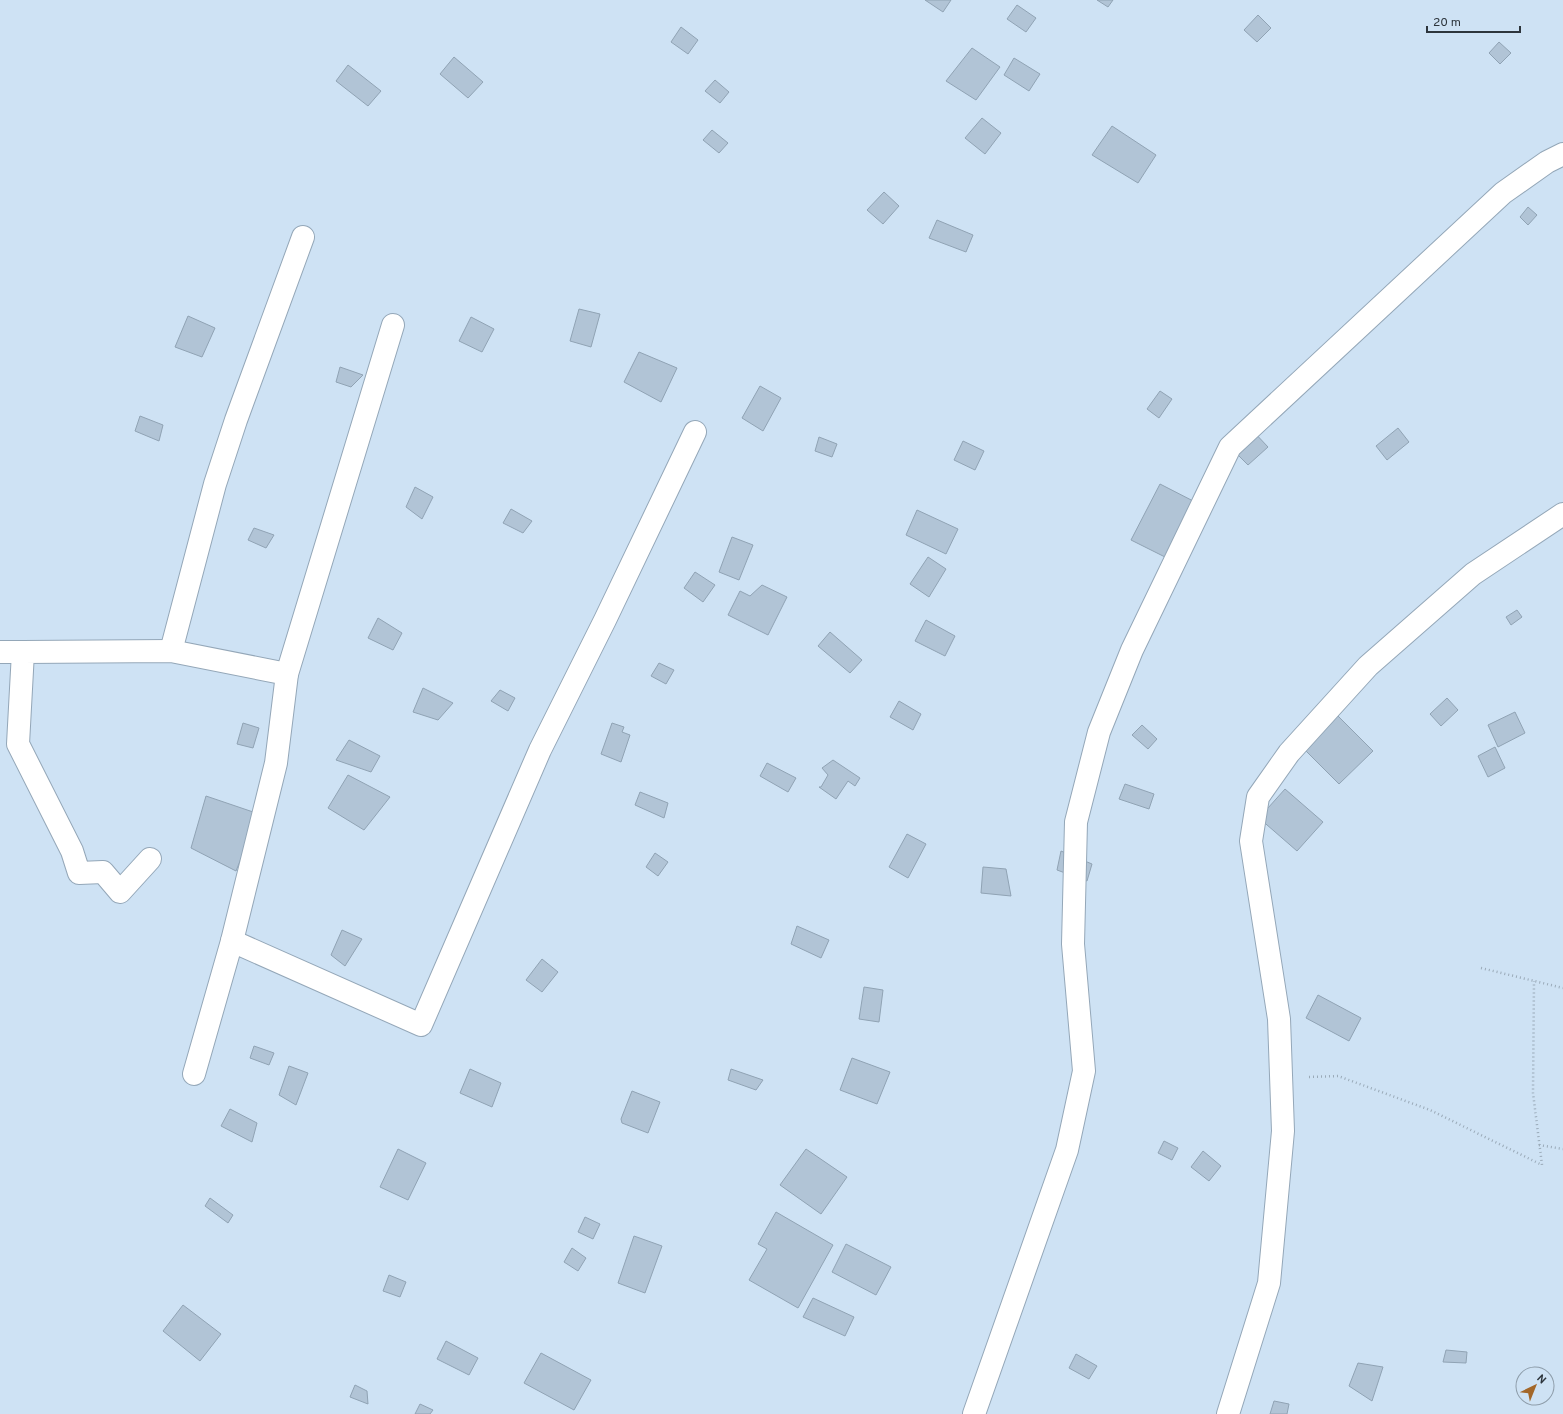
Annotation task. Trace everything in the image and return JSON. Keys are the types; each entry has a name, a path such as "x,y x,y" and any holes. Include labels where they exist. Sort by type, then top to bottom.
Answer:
{"street":[{"path":"974,1414 1067,1150 1084,1071 1073,944 1076,822 1099,732 1132,650 1230,447 1503,193 1547,162 1563,154"},
{"path":"171,651 215,484 236,420 303,237"},
{"path":"194,1074 232,941 276,763 287,674 393,325"},
{"path":"232,941 421,1025 540,750 696,432"},
{"path":"1228,1414 1270,1283 1283,1131 1279,1019 1251,841 1258,797 1289,753 1368,666 1473,574 1563,514"},
{"path":"0,652 171,651 287,674"},
{"path":"23,652 18,744 72,851 79,873 103,872 120,892 150,859"}],"path":[{"path":"1481,968 1563,988"},
{"path":"1281,1079 1338,1076 1430,1110 1542,1165 1533,1093 1534,981"},
{"path":"1539,1145 1563,1149"}],"building":[{"path":"925,0 951,0 943,12"},
{"path":"1097,0 1113,0 1108,7"},
{"path":"1017,5 1036,18 1026,32 1007,19"},
{"path":"1258,15 1271,28 1257,42 1244,30"},
{"path":"681,27 698,40 688,54 671,42"},
{"path":"1499,42 1511,53 1500,64 1489,53"},
{"path":"972,48 1000,67 976,100 946,81"},
{"path":"454,57 483,82 468,98 440,74"},
{"path":"1014,58 1040,74 1029,91 1004,75"},
{"path":"348,65 381,91 368,106 336,81"},
{"path":"715,80 729,92 720,103 705,91"},
{"path":"982,118 1001,133 985,154 965,138"},
{"path":"1112,126 1156,155 1138,183 1092,155"},
{"path":"712,130 728,143 719,153 703,140"},
{"path":"884,192 899,206 883,224 867,210"},
{"path":"1528,207 1537,215 1528,225 1520,217"},
{"path":"937,220 973,235 966,252 929,238"},
{"path":"579,309 600,314 591,347 570,341"},
{"path":"188,316 215,328 202,357 175,347"},
{"path":"471,317 494,329 482,352 459,341"},
{"path":"639,352 677,368 661,402 624,382"},
{"path":"340,367 363,375 351,387 336,382"},
{"path":"760,386 781,398 763,431 742,418"},
{"path":"1160,391 1172,399 1159,418 1147,409"},
{"path":"140,416 163,425 159,441 135,431"},
{"path":"1398,428 1409,442 1387,460 1376,446"},
{"path":"1252,430 1268,447 1248,465 1232,449"},
{"path":"819,437 837,444 832,457 815,451"},
{"path":"963,441 984,451 975,470 954,460"},
{"path":"1160,484 1199,504 1171,560 1131,540"},
{"path":"415,487 433,497 422,519 406,507"},
{"path":"511,509 532,521 523,533 503,523"},
{"path":"917,510 958,529 946,554 906,535"},
{"path":"254,528 274,535 266,548 248,540"},
{"path":"732,537 753,545 739,580 719,572"},
{"path":"928,557 946,569 929,597 910,584"},
{"path":"695,572 715,585 703,602 684,588"},
{"path":"762,585 787,597 768,635 728,615 740,591 750,596"},
{"path":"1517,610 1522,617 1511,625 1506,617"},
{"path":"378,618 402,633 393,650 368,638"},
{"path":"926,620 955,636 945,656 915,641"},
{"path":"830,632 862,660 850,673 818,646"},
{"path":"659,663 674,670 666,684 651,676"},
{"path":"423,688 453,703 438,720 413,712"},
{"path":"500,690 515,698 508,711 491,701"},
{"path":"1447,698 1458,710 1441,726 1430,714"},
{"path":"899,701 921,714 913,730 890,717"},
{"path":"1515,712 1525,733 1498,747 1488,725"},
{"path":"1336,714 1373,751 1339,784 1302,747"},
{"path":"243,723 259,728 253,748 237,744"},
{"path":"612,723 624,727 622,732 630,735 621,762 601,754"},
{"path":"1142,725 1157,739 1148,749 1132,735"},
{"path":"349,740 380,756 371,772 336,760"},
{"path":"1495,747 1505,768 1488,777 1478,756"},
{"path":"833,760 860,778 855,786 848,781 836,799 819,787 821,787 828,775 822,768"},
{"path":"767,763 796,778 788,792 760,776"},
{"path":"348,775 390,797 364,830 328,808"},
{"path":"1125,784 1154,794 1149,809 1119,799"},
{"path":"1285,789 1323,822 1297,851 1259,818"},
{"path":"640,792 668,803 664,818 635,805"},
{"path":"206,796 259,814 236,871 191,848"},
{"path":"907,834 926,844 908,878 889,867"},
{"path":"1061,851 1092,864 1087,881 1057,870"},
{"path":"655,853 668,862 658,876 646,867"},
{"path":"983,867 1006,869 1011,896 981,893"},
{"path":"797,926 829,940 821,958 791,944"},
{"path":"342,930 362,939 345,966 331,955"},
{"path":"542,959 558,972 542,992 526,980"},
{"path":"864,987 883,990 879,1022 859,1019"},
{"path":"1318,995 1361,1018 1349,1041 1306,1018"},
{"path":"254,1046 274,1053 269,1065 250,1058"},
{"path":"852,1058 890,1072 877,1104 840,1090"},
{"path":"289,1066 308,1073 296,1105 279,1095"},
{"path":"470,1069 501,1083 492,1107 460,1093"},
{"path":"731,1069 763,1080 756,1090 728,1080"},
{"path":"632,1091 660,1102 648,1133 622,1123 621,1119"},
{"path":"230,1109 257,1123 252,1142 221,1126"},
{"path":"1164,1141 1178,1148 1172,1160 1158,1153"},
{"path":"398,1149 426,1163 408,1200 380,1187"},
{"path":"806,1149 847,1177 821,1214 780,1185"},
{"path":"1203,1151 1221,1166 1209,1181 1191,1167"},
{"path":"210,1198 233,1215 228,1223 205,1206"},
{"path":"776,1212 833,1245 798,1308 749,1280 767,1249 758,1244"},
{"path":"585,1217 600,1224 593,1239 578,1232"},
{"path":"634,1236 662,1246 645,1293 618,1283"},
{"path":"846,1244 891,1267 876,1295 832,1272"},
{"path":"572,1248 586,1258 578,1271 564,1262"},
{"path":"389,1275 406,1282 400,1297 383,1291"},
{"path":"813,1298 854,1317 845,1336 803,1317"},
{"path":"183,1305 221,1334 200,1361 163,1331"},
{"path":"446,1341 478,1358 469,1375 437,1359"},
{"path":"1446,1350 1467,1352 1466,1363 1443,1362"},
{"path":"541,1353 591,1380 574,1410 524,1383"},
{"path":"1076,1354 1097,1366 1089,1379 1069,1368"},
{"path":"1358,1363 1383,1367 1372,1401 1349,1386"},
{"path":"355,1385 367,1391 368,1404 350,1397"},
{"path":"1274,1401 1289,1404 1287,1414 1270,1414"},
{"path":"420,1404 433,1410 430,1414 415,1414"}]}
